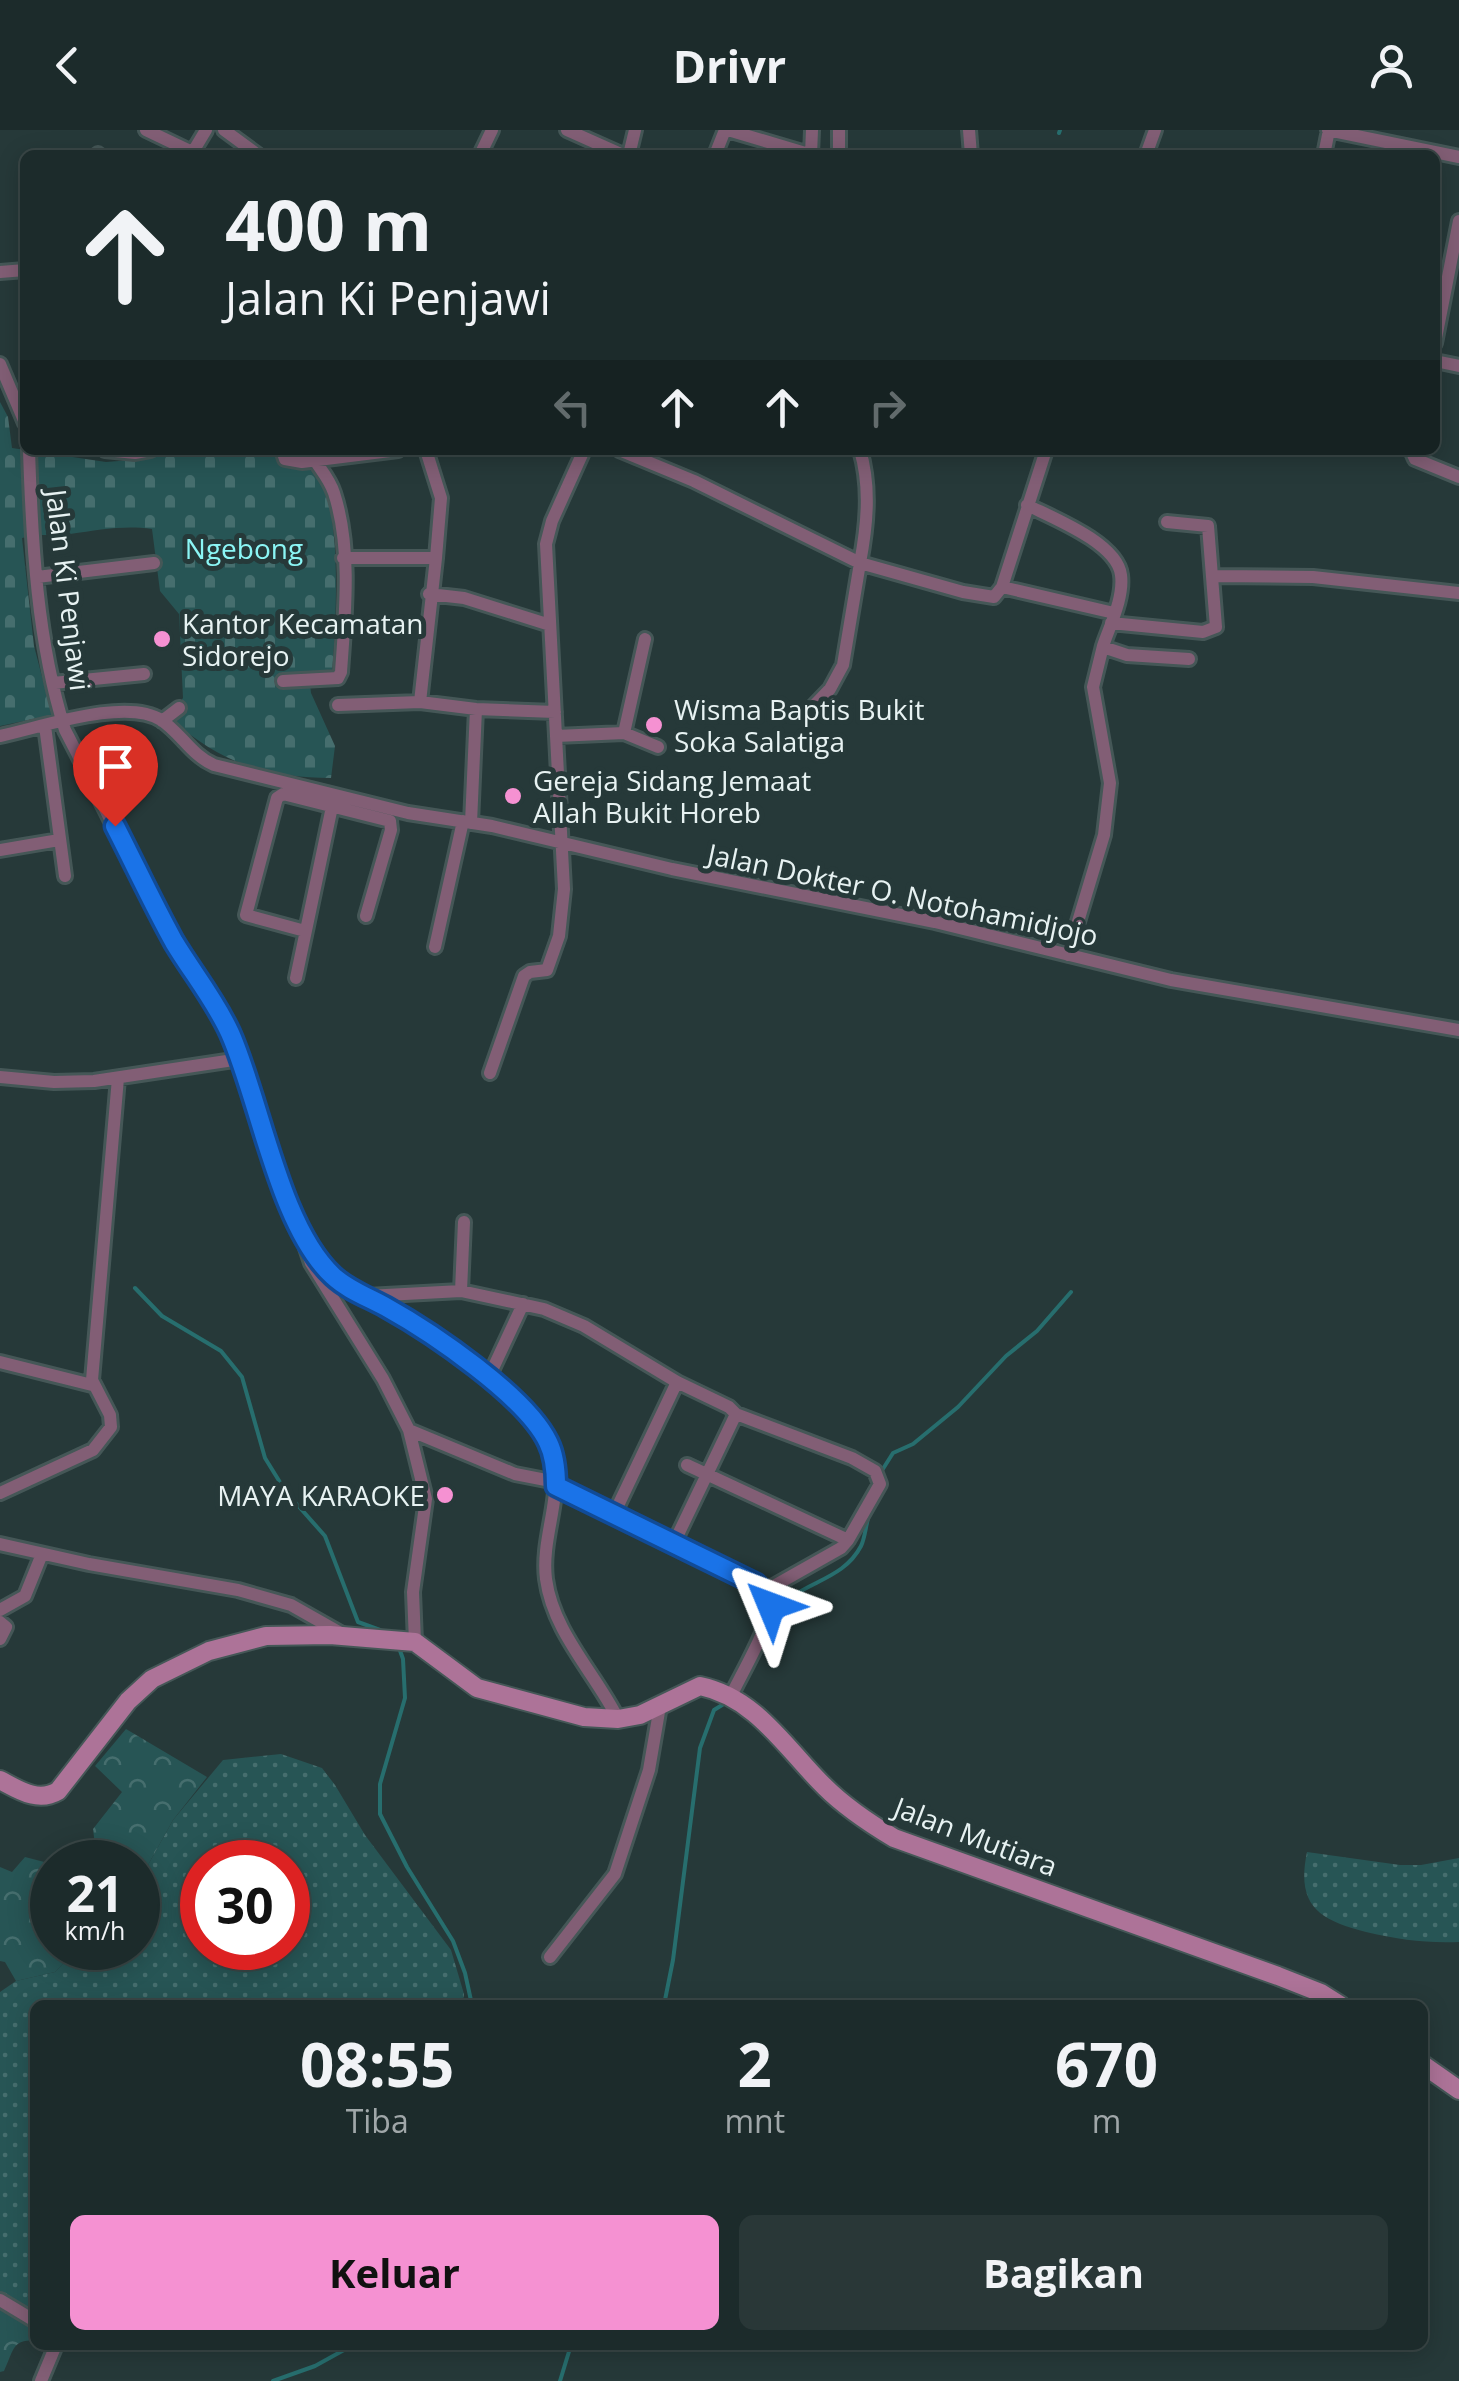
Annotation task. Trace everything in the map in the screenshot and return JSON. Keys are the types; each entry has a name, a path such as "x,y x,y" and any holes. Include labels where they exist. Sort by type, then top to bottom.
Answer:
{"street":[{"path":"146,130 184,150"},
{"path":"224,130 251,150"},
{"path":"567,130 614,150"},
{"path":"727,130 795,150"},
{"path":"1328,130 1425,150"},
{"path":"1440,325 1452,282 1459,221"},
{"path":"0,364 20,410"},
{"name":"Jalan Ki Penjawi","path":"29,455 37,577 63,722 156,910 228,1029 272,1160 304,1236"},
{"path":"284,455 293,462 351,455"},
{"path":"420,702 441,498 428,455"},
{"path":"490,1072 524,976 544,972 559,936 564,889 547,537 582,455"},
{"path":"631,455 694,481 860,563 981,596 998,596 1002,587 1043,455"},
{"path":"804,715 830,689 843,665 866,532 866,478 861,455"},
{"path":"1413,455 1459,477"},
{"path":"283,681 340,675 344,558 334,493 314,459"},
{"path":"1027,505 1074,529 1112,556 1121,578 1093,687 1110,783 1104,836 1068,955"},
{"path":"1002,587 1112,618 1211,630 1216,627 1217,610 1208,526 1167,522"},
{"path":"344,558 436,558"},
{"path":"37,577 154,563"},
{"path":"1214,576 1313,577 1459,593"},
{"path":"429,594 464,598 550,624"},
{"path":"624,734 645,640"},
{"path":"1103,646 1114,653 1188,660"},
{"path":"53,683 144,674"},
{"path":"338,704 420,702 555,712"},
{"path":"0,736 110,712 140,712 162,721 180,708"},
{"path":"435,946 467,822 476,709"},
{"name":"Jalan Dokter O. Notohamidjojo","path":"162,721 194,754 214,766 333,801 562,840 655,866 935,922 1190,984 1459,1030"},
{"path":"45,726 64,876"},
{"path":"556,736 624,734 658,747"},
{"path":"305,931 251,918 246,911 277,798 285,794 333,801 391,824 366,916"},
{"path":"296,978 333,801"},
{"path":"0,850 60,840"},
{"path":"0,1078 54,1082 118,1078 240,1059"},
{"path":"0,1493 71,1462 100,1444 109,1432 111,1421 92,1385 118,1078"},
{"path":"461,1291 464,1222"},
{"path":"304,1236 336,1279 413,1324 488,1378 538,1426 552,1450 556,1484 545,1560 546,1582 554,1609 618,1719"},
{"path":"304,1236 311,1262 410,1430 426,1499 414,1592 416,1642"},
{"path":"364,1296 461,1291 544,1309 584,1326 736,1414 852,1458 875,1471 880,1484 841,1548 765,1591"},
{"path":"488,1378 523,1304"},
{"path":"0,1362 92,1385"},
{"path":"614,1514 676,1382"},
{"path":"674,1543 736,1414"},
{"path":"0,1780 40,1798 48,1797 58,1791 128,1701 152,1679 209,1651 266,1636 346,1636 416,1642 477,1688 584,1717 618,1719 660,1706 700,1686 732,1696 769,1614 770,1598 765,1591 556,1484 514,1474 410,1430"},
{"path":"687,1465 848,1540"},
{"path":"0,1544 256,1595 291,1605 346,1636"},
{"path":"0,1610 24,1596 42,1554"},
{"path":"0,1622 6,1627 0,1639"},
{"name":"Jalan Mutiara","path":"732,1696 759,1716 856,1815 894,1838 1304,1985 1331,2000"},
{"path":"550,1957 615,1874 649,1770 660,1706"},
{"path":"1428,2068 1459,2090"},
{"path":"0,2300 30,2318"},
{"path":"41,2381 54,2350"}],"green space":[{"name":"Ngebong","path":"0,402 8,417 12,448 20,449 20,455 59,455 106,462 144,459 145,455 276,455 283,466 315,473 326,494 335,544 332,676 310,684 335,746 331,778 286,775 246,765 210,748 173,721 172,712 183,698 179,614 160,591 152,529 121,528 22,538 34,646 52,715 0,726"},
{"path":"126,1729 207,1777 160,1843 160,1840 94,1840 93,1829 122,1792 95,1766"},
{"path":"281,1754 322,1768 365,1835 451,1950 463,2000 30,2000 30,2328 0,2310 0,1992 16,1981 57,1970 160,1970 160,1843 173,1820 223,1760"},
{"path":"1307,1852 1400,1865 1459,1858 1459,1942 1390,1937 1349,1927 1323,1915 1308,1897 1304,1870"},
{"path":"25,1857 30,1858 30,1970 57,1970 16,1981 5,1962 0,1961 0,1867 12,1872"},
{"path":"0,2310 30,2328 30,2341 17,2344 0,2372"}],"waterway":[{"path":"135,1288 162,1316 221,1351 242,1377 265,1458 286,1492 325,1536 358,1622 380,1630"},
{"path":"881,1472 893,1453 913,1444 958,1407 1006,1356 1037,1331 1071,1292"},
{"path":"771,1625 792,1597 841,1569 855,1555 869,1515"},
{"path":"398,1645 403,1659 405,1698 380,1784 380,1814 407,1867 453,1941 471,2000"},
{"path":"665,2000 700,1748 714,1710 727,1702"},
{"path":"273,2381 315,2366 344,2350"},
{"path":"560,2381 569,2350"}],"place":[{"name":"Kantor Kecamatan Sidorejo","path":"162,639"},
{"name":"Wisma Baptis Bukit Soka Salatiga","path":"654,725"},
{"name":"Gereja Sidang Jemaat Allah Bukit Horeb","path":"513,796"},
{"name":"MAYA KARAOKE","path":"445,1495"}],"route":[{"path":"115,826 156,910 228,1029 272,1160 304,1236 326,1270 342,1284 413,1324 504,1390 530,1415 547,1439 556,1486 756,1584 770,1598 771,1606"}]}
